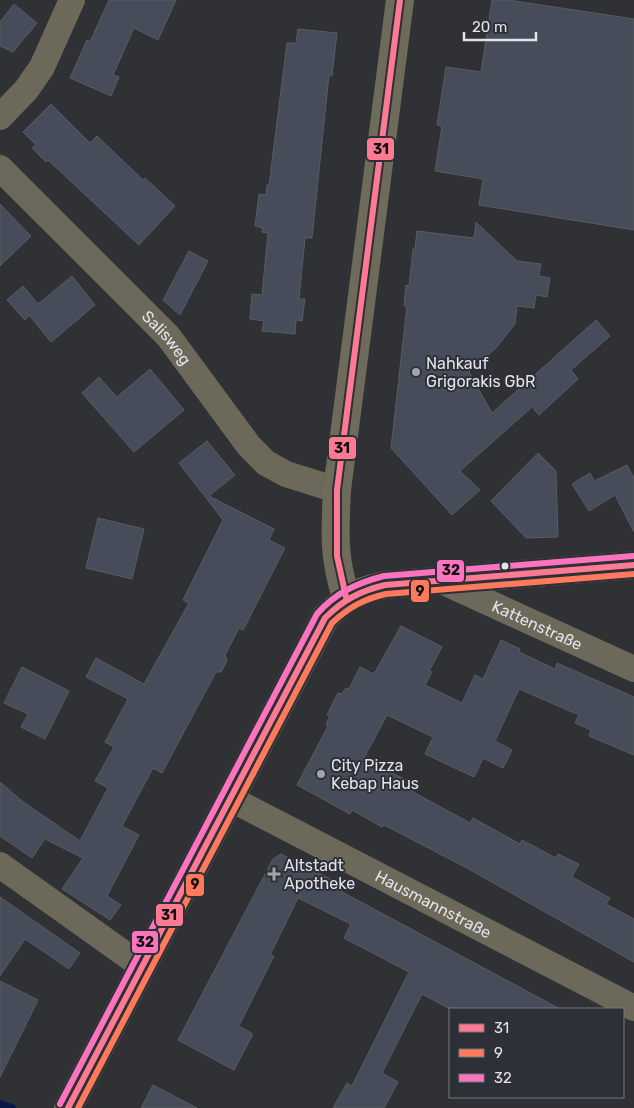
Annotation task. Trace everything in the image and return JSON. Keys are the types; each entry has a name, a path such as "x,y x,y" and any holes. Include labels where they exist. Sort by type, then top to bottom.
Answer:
{"main road":[{"path":"346,597 337,570 335,533 337,490 400,0"},
{"path":"68,1108 231,799 315,634 325,618 346,597 385,585 634,565"}],"street":[{"path":"0,117 26,90 42,67 72,0"},
{"name":"Salisweg","path":"0,168 168,336 249,446 266,463 286,474 337,490"},
{"name":"Kattenstraße","path":"439,580 634,669"},
{"name":"Hausmannstraße","path":"231,799 634,1008"},
{"path":"0,865 143,967"}],"building":[{"path":"109,0 176,0 158,40 134,28 113,75 119,77 111,96 70,78 87,40 90,42"},
{"path":"492,0 508,0 634,19 634,230 479,205 483,179 435,171 442,126 437,125 446,67 481,72"},
{"path":"14,4 37,23 13,52 0,46 0,22"},
{"path":"298,29 337,33 332,76 329,75 312,238 305,238 299,299 305,299 302,321 296,320 295,334 262,331 264,321 250,319 252,294 262,295 268,233 262,232 263,228 255,226 259,194 266,195 267,185 269,185 287,43 296,43"},
{"path":"51,104 90,143 97,136 143,180 145,178 175,206 139,245 48,160 46,162 32,148 36,145 23,132"},
{"path":"0,204 31,236 0,266"},
{"path":"476,222 517,261 541,264 539,276 550,278 547,297 536,295 534,308 517,306 515,324 496,348 469,372 492,413 596,320 610,336 571,370 578,379 539,415 532,407 460,471 480,490 452,515 391,448 407,306 404,306 406,285 409,286 417,231 474,238"},
{"path":"189,251 208,261 180,315 163,300"},
{"path":"72,276 95,305 51,342 29,315 25,320 7,300 23,286 38,304"},
{"path":"150,369 184,410 134,452 82,393 99,377 117,397"},
{"path":"207,441 235,475 209,496 274,529 269,540 285,548 243,630 239,628 225,655 227,661 221,672 216,672 162,773 153,768 122,826 139,835 107,896 121,905 110,920 62,889 83,858 45,839 32,858 0,836 0,782 22,801 80,841 108,788 95,781 114,747 105,742 128,699 86,677 96,658 144,684 189,603 183,600 223,520 179,463"},
{"path":"538,453 556,471 558,537 526,538 491,501"},
{"path":"627,465 634,478 634,532 615,495 589,511 572,484 590,473 594,481"},
{"path":"98,518 144,529 132,579 86,568"},
{"path":"401,626 442,647 429,671 432,672 425,685 462,703 475,675 483,679 501,640 520,649 519,652 555,669 557,663 634,697 634,755 589,736 591,730 575,723 579,715 519,689 495,741 512,750 503,768 483,758 474,777 425,754 433,737 387,715 363,760 407,780 404,787 470,823 473,818 520,844 522,840 556,858 558,854 579,864 572,877 610,898 606,904 634,919 634,962 465,867 384,825 382,827 352,810 350,814 297,785 328,726 326,724 330,717 327,715 338,693 342,694 346,688 349,689 360,667 374,674"},
{"path":"22,667 69,691 45,739 21,727 28,714 4,703"},
{"path":"281,854 336,882 333,887 558,1008 449,1008 422,994 382,1073 398,1082 384,1108 333,1108 347,1083 352,1086 409,972 344,938 351,924 298,898 270,955 274,956 239,1026 253,1034 234,1070 178,1040 273,859"},
{"path":"0,897 80,953 69,969 25,939 0,976"},
{"path":"0,981 38,1000 0,1077"},
{"path":"153,1085 197,1108 141,1108"}],"waterway":[{"path":"0,1104 12,1108"}],"transit line":[{"name":"31","path":"346,597 337,556 337,490 400,0"},
{"name":"32","path":"60,1104 317,614 331,600 347,590 384,576 633,556"},
{"name":"31","path":"68,1108 325,618 352,597 385,585 634,565"},
{"name":"9","path":"78,1108 332,623 357,604 386,594 634,574"}],"place":[{"name":"Nahkauf Grigorakis GbR","path":"416,372"},
{"name":"City Pizza Kebap Haus","path":"321,774"},
{"name":"Altstadt Apotheke","path":"274,874"}]}
